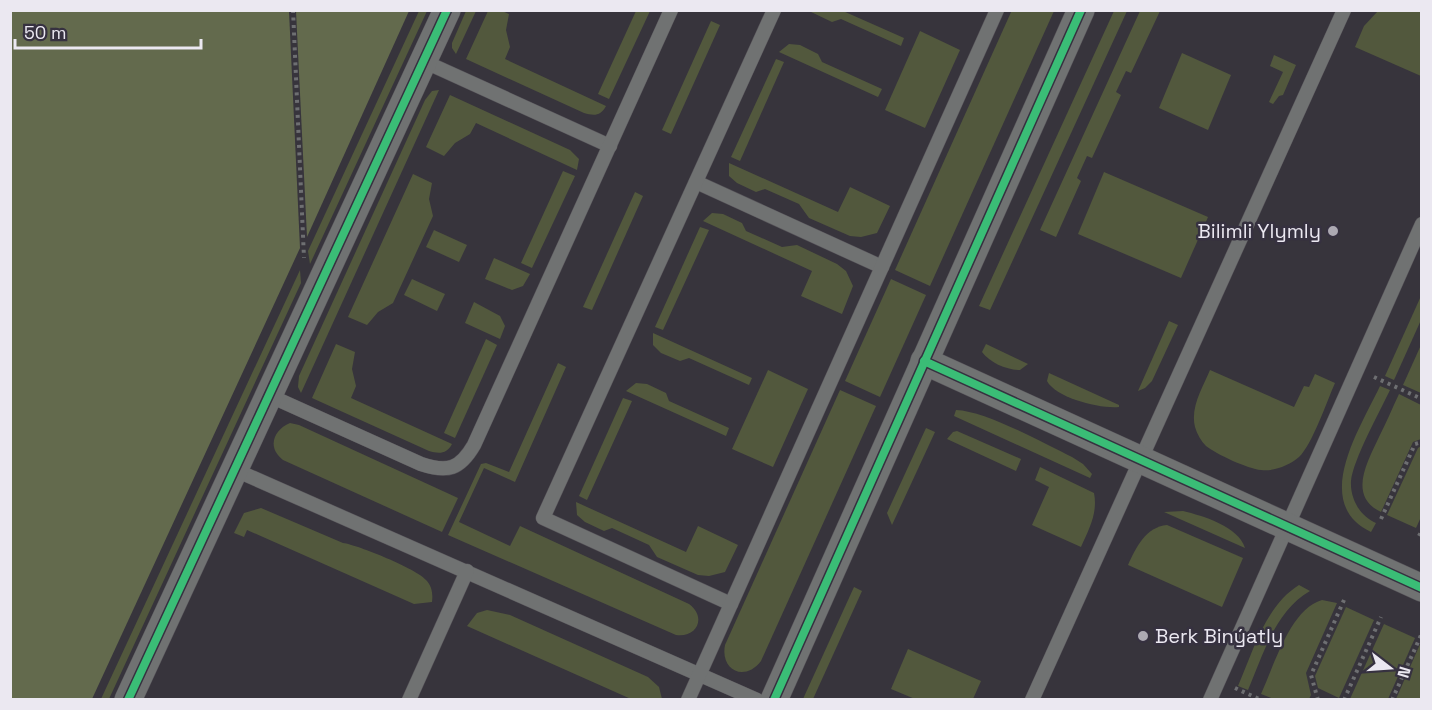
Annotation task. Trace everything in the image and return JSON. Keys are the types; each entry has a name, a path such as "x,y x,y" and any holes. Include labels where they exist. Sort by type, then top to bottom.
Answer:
{"street":[{"path":"128,699 447,10"},
{"path":"774,699 1081,10"},
{"path":"924,362 1422,588"}],"lane":[{"path":"268,395 421,464 443,469 462,463 474,445 671,10"},
{"path":"731,604 543,518 774,10"},
{"path":"688,699 997,10"},
{"path":"1032,699 1344,10"},
{"path":"423,61 610,146"},
{"path":"696,182 882,267"},
{"path":"1210,699 1422,224"},
{"path":"233,469 757,699"},
{"path":"409,699 467,571"}],"path":[{"path":"293,10 305,261"},
{"path":"1383,381 1422,399"},
{"path":"1381,519 1415,444 1422,442"},
{"path":"1419,536 1422,530"},
{"path":"1318,699 1311,675 1344,600"},
{"path":"1344,699 1381,617"},
{"path":"1392,699 1422,633"},
{"path":"1237,689 1262,699"}],"green space":[{"path":"1012,10 1054,11 930,286 895,270"},
{"path":"10,11 289,11 300,248 92,699 11,699"},
{"path":"296,11 409,11 307,237"},
{"path":"419,11 427,11 310,264 308,251"},
{"path":"466,11 476,11 456,54 452,43"},
{"path":"488,11 502,11 509,14 506,30 510,47 505,59 606,106 602,112 591,115 584,113 466,59"},
{"path":"636,11 650,11 609,99 598,94"},
{"path":"809,11 843,11 904,38 901,46 841,19 832,22"},
{"path":"1114,11 1127,11 990,310 979,306"},
{"path":"1140,11 1160,11 1131,73 1126,71 1116,92 1121,95 1092,158 1087,156 1077,178 1081,181 1056,237 1040,230"},
{"path":"1378,11 1421,11 1421,76 1355,47 1364,26"},
{"path":"711,21 720,25 671,134 662,130"},
{"path":"920,31 960,50 925,128 885,110"},
{"path":"789,44 800,45 818,54 822,62 882,89 878,97 779,52"},
{"path":"1182,53 1231,75 1208,130 1159,108"},
{"path":"1274,55 1296,65 1283,95 1279,96 1273,104 1269,102 1283,72 1270,66"},
{"path":"776,59 784,62 740,161 731,157"},
{"path":"439,90 301,393 298,387 299,376 425,100 432,91"},
{"path":"450,95 570,150 579,159 577,170 476,123 470,134 455,143 444,156 426,147"},
{"path":"729,163 838,212 850,187 890,206 877,233 861,237 850,236 809,218 799,204 765,189 756,192 737,183 729,176"},
{"path":"563,171 575,176 532,268 521,263"},
{"path":"1104,172 1208,217 1181,278 1078,234"},
{"path":"413,174 432,183 429,199 433,216 393,303 378,312 367,325 348,317"},
{"path":"635,192 643,196 592,310 583,307"},
{"path":"712,213 723,214 742,223 746,231 782,247 797,245 837,264 846,271 853,286 842,314 801,296 812,271 703,221"},
{"path":"700,227 709,230 663,330 655,327"},
{"path":"434,230 467,245 459,262 426,247"},
{"path":"494,258 530,274 523,286 512,290 485,279"},
{"path":"300,270 301,283 109,699 101,699"},
{"path":"412,279 445,294 437,311 404,295"},
{"path":"891,279 926,295 880,397 845,381"},
{"path":"1421,296 1421,320 1394,380 1385,376"},
{"path":"474,302 500,316 505,326 500,339 465,323"},
{"path":"1169,321 1178,325 1152,381 1138,391"},
{"path":"653,333 752,378 749,385 689,358 680,361 661,353 653,345"},
{"path":"486,339 497,345 455,438 444,433"},
{"path":"336,344 355,352 352,369 356,386 351,398 452,444 448,450 436,453 429,451 312,398"},
{"path":"986,344 1028,364 1020,370 999,365 982,352"},
{"path":"1421,345 1421,393 1403,385"},
{"path":"558,363 566,367 515,482 484,468 459,522 510,546 520,526 689,604 698,615 698,620 697,626 689,633 676,635 448,535 481,464 486,463 509,472"},
{"path":"768,370 808,389 773,467 732,449"},
{"path":"1210,370 1294,407 1304,386 1309,387 1315,374 1335,383 1314,433 1299,457 1281,467 1261,470 1217,453 1206,446 1198,435 1194,412"},
{"path":"1049,373 1119,407 1090,404 1059,393 1047,381"},
{"path":"636,383 647,384 666,393 669,401 729,428 726,436 626,391"},
{"path":"1380,386 1390,390 1362,449 1351,481 1352,494 1357,506 1365,516 1376,523 1371,532 1353,519 1344,503 1342,484 1353,443"},
{"path":"840,390 876,406 761,661 748,671 735,671 726,661 725,645"},
{"path":"1399,394 1421,405 1421,439 1413,442 1381,512 1365,497 1363,478 1370,457"},
{"path":"623,398 632,401 587,500 579,496"},
{"path":"956,410 983,416 1014,429 1072,457 1092,474 1090,478 954,416"},
{"path":"290,423 299,425 458,498 442,532 283,460 275,450 274,440 279,430"},
{"path":"926,428 935,432 892,525 887,513"},
{"path":"957,431 1021,459 1016,471 947,439"},
{"path":"1421,446 1421,517 1416,528 1387,515 1418,448"},
{"path":"1040,467 1094,493 1094,514 1081,547 1032,525 1049,487 1035,480"},
{"path":"576,502 686,552 698,526 738,545 725,572 709,576 698,575 657,557 649,545 612,528 604,531 585,522 577,515"},
{"path":"261,508 343,543 387,558 411,570 428,582 432,590 432,602 414,604 247,530 244,537 234,533 244,513"},
{"path":"1183,511 1210,519 1228,528 1241,540 1245,548 1164,512"},
{"path":"1167,525 1243,558 1222,607 1128,565 1143,539 1153,530"},
{"path":"1299,585 1310,591 1288,610 1279,622 1248,690 1238,686 1269,617 1287,594"},
{"path":"854,587 862,591 813,699 803,699"},
{"path":"1322,600 1337,603 1306,673 1311,695 1309,699 1274,699 1261,694 1292,626 1311,605"},
{"path":"1346,607 1374,620 1339,698 1318,688 1315,676"},
{"path":"487,610 510,615 648,677 659,687 662,699 631,699 467,626 477,613"},
{"path":"1384,624 1415,638 1388,699 1350,699"},
{"path":"1421,642 1421,699 1396,699"},
{"path":"908,649 981,681 973,699 915,699 891,689"}],"cycle path":[{"path":"128,700 447,10"},
{"path":"774,700 1081,10"},
{"path":"924,361 1422,588"}],"place":[{"name":"Bilimli Ylymly","path":"1333,231"},
{"name":"Berk Binýatly","path":"1143,636"}]}
